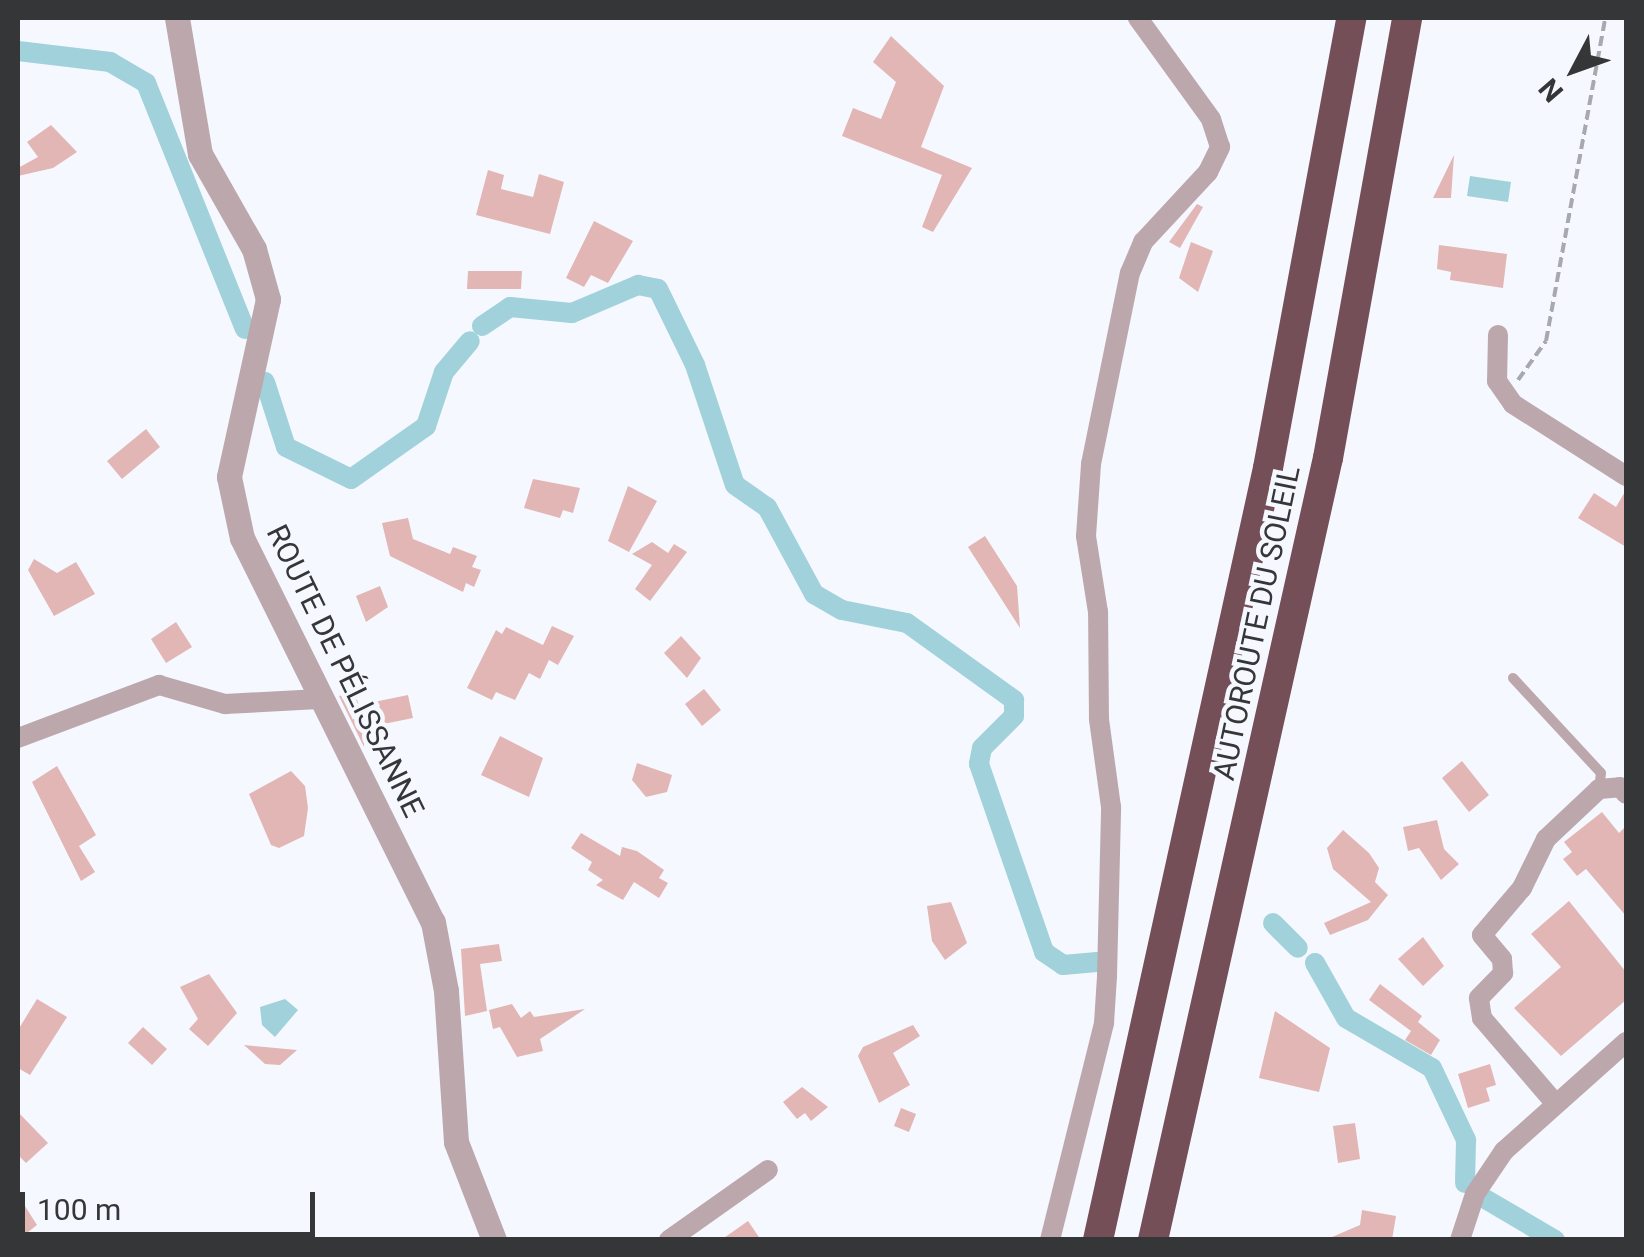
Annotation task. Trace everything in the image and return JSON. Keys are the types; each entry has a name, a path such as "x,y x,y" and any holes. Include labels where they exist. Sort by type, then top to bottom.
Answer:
{"highway":[{"name":"AUTOROUTE DU SOLEIL","path":"1098,1240 1260,507 1351,18"},
{"name":"AUTOROUTE DU SOLEIL","path":"1153,1240 1328,458 1407,18"}],"street":[{"name":"ROUTE DE PÉLISSANNE","path":"176,18 200,154 254,249 268,298 264,344 244,390 230,478 242,538 318,700 432,922 446,992 456,1142 494,1240"},
{"path":"1050,1240 1104,1023 1107,976 1111,807 1099,719 1098,612 1086,536 1091,464 1130,273 1143,242 1208,172 1220,147 1212,119 1138,18"},
{"path":"1498,335 1497,381 1507,396 1626,476"},
{"path":"18,738 160,684 225,704 318,700"},
{"path":"1554,1103 1482,1018 1479,998 1502,973 1502,958 1482,935 1522,888 1546,839 1598,788 1620,787 1626,794"},
{"path":"1460,1240 1475,1194 1504,1151 1626,1042"},
{"path":"669,1240 768,1170"}],"lane":[{"path":"1513,678 1601,773 1598,788"}],"path":[{"path":"1507,396 1546,342 1605,18"}],"water":[{"path":"1470,176 1511,182 1508,202 1467,196"},
{"path":"285,999 298,1010 275,1037 262,1025 260,1007"}],"building":[{"path":"891,36 944,86 921,147 972,168 933,232 922,227 942,175 842,136 853,108 881,119 896,82 873,62"},
{"path":"51,125 77,152 53,168 18,176 18,168 38,157 27,142"},
{"path":"1454,155 1451,198 1433,198"},
{"path":"488,170 504,175 501,189 533,197 539,174 564,182 550,234 476,215"},
{"path":"1197,204 1203,207 1180,248 1169,242"},
{"path":"594,221 633,241 608,283 591,275 584,287 566,278"},
{"path":"1191,242 1213,251 1198,292 1179,278"},
{"path":"1439,245 1507,254 1503,288 1450,280 1451,272 1437,269"},
{"path":"468,271 522,271 521,289 467,289"},
{"path":"146,429 160,447 122,479 107,461"},
{"path":"533,479 580,488 573,513 563,510 560,518 524,508"},
{"path":"628,486 657,501 629,552 608,541"},
{"path":"1626,490 1626,547 1578,518 1594,493 1616,507"},
{"path":"408,518 413,539 450,554 453,547 477,556 472,567 481,570 474,587 466,583 463,592 390,556 382,523"},
{"path":"985,536 1017,586 1020,628 968,547"},
{"path":"652,542 668,553 674,544 687,552 650,601 635,589 652,565 632,554"},
{"path":"34,559 57,573 76,562 95,594 54,616 28,570"},
{"path":"380,586 388,607 366,622 356,596"},
{"path":"176,622 192,647 166,663 151,639"},
{"path":"552,626 574,636 558,665 549,660 540,679 529,673 515,700 496,692 492,700 467,688 496,630 502,634 506,627 543,645"},
{"path":"681,636 701,658 687,678 664,653"},
{"path":"704,689 721,710 702,726 685,704"},
{"path":"354,692 359,705 408,695 413,718 364,728 364,747 339,696"},
{"path":"500,736 543,758 529,797 481,775"},
{"path":"1462,761 1489,795 1469,812 1442,778"},
{"path":"637,763 672,775 667,792 646,797 632,780"},
{"path":"57,766 96,835 79,846 95,872 81,881 32,782"},
{"path":"291,771 305,786 308,808 304,836 279,848 271,845 249,794"},
{"path":"1602,812 1619,833 1626,826 1626,916 1586,869 1577,876 1563,859 1572,852 1564,842"},
{"path":"1437,820 1444,849 1459,864 1441,880 1419,848 1408,851 1403,827"},
{"path":"1343,830 1369,853 1379,868 1375,882 1388,895 1368,920 1330,935 1324,923 1371,902 1333,869 1327,848"},
{"path":"581,833 620,856 622,847 637,851 664,870 659,878 668,883 659,898 634,882 623,900 596,885 603,880 588,870 592,862 571,848"},
{"path":"1569,901 1626,972 1626,1000 1561,1056 1514,1008 1561,967 1531,934"},
{"path":"951,902 967,943 945,960 932,941 927,906"},
{"path":"1423,937 1444,966 1423,986 1398,959"},
{"path":"499,944 502,961 480,964 487,1011 465,1016 461,949"},
{"path":"209,974 237,1013 208,1046 189,1029 198,1019 180,987"},
{"path":"1380,984 1422,1016 1418,1022 1440,1040 1431,1055 1405,1040 1411,1031 1369,1000"},
{"path":"37,999 67,1017 30,1075 18,1068 18,1030"},
{"path":"512,1004 521,1018 530,1011 534,1017 585,1009 540,1039 543,1051 517,1057 500,1027 493,1029 489,1010"},
{"path":"1275,1011 1330,1048 1319,1092 1259,1078"},
{"path":"913,1025 920,1036 893,1053 910,1085 879,1103 858,1056 863,1047"},
{"path":"143,1027 167,1049 152,1065 128,1043"},
{"path":"244,1045 297,1050 280,1065 265,1064"},
{"path":"1490,1064 1496,1085 1486,1088 1490,1101 1468,1108 1458,1074"},
{"path":"802,1087 828,1107 811,1121 805,1113 797,1119 783,1102"},
{"path":"901,1108 916,1114 909,1132 894,1126"},
{"path":"18,1112 48,1143 26,1163 18,1155"},
{"path":"1355,1123 1360,1159 1338,1163 1333,1126"},
{"path":"18,1195 37,1225 18,1240"},
{"path":"1362,1210 1396,1216 1392,1240 1325,1240 1360,1225"},
{"path":"748,1221 761,1240 721,1240"}],"waterway":[{"path":"18,51 110,62 146,83 245,329"},
{"path":"482,326 510,307 572,313 638,285 658,289 695,365 735,485 767,507 814,594 842,610 907,623 1014,700 1014,716 982,748 979,764 1044,952 1063,965 1097,962"},
{"path":"265,382 286,447 351,479 426,426 444,372 470,341"},
{"path":"1273,923 1298,948"},
{"path":"1315,963 1346,1018 1432,1068 1466,1140 1465,1183"},
{"path":"1487,1200 1555,1240"}]}
